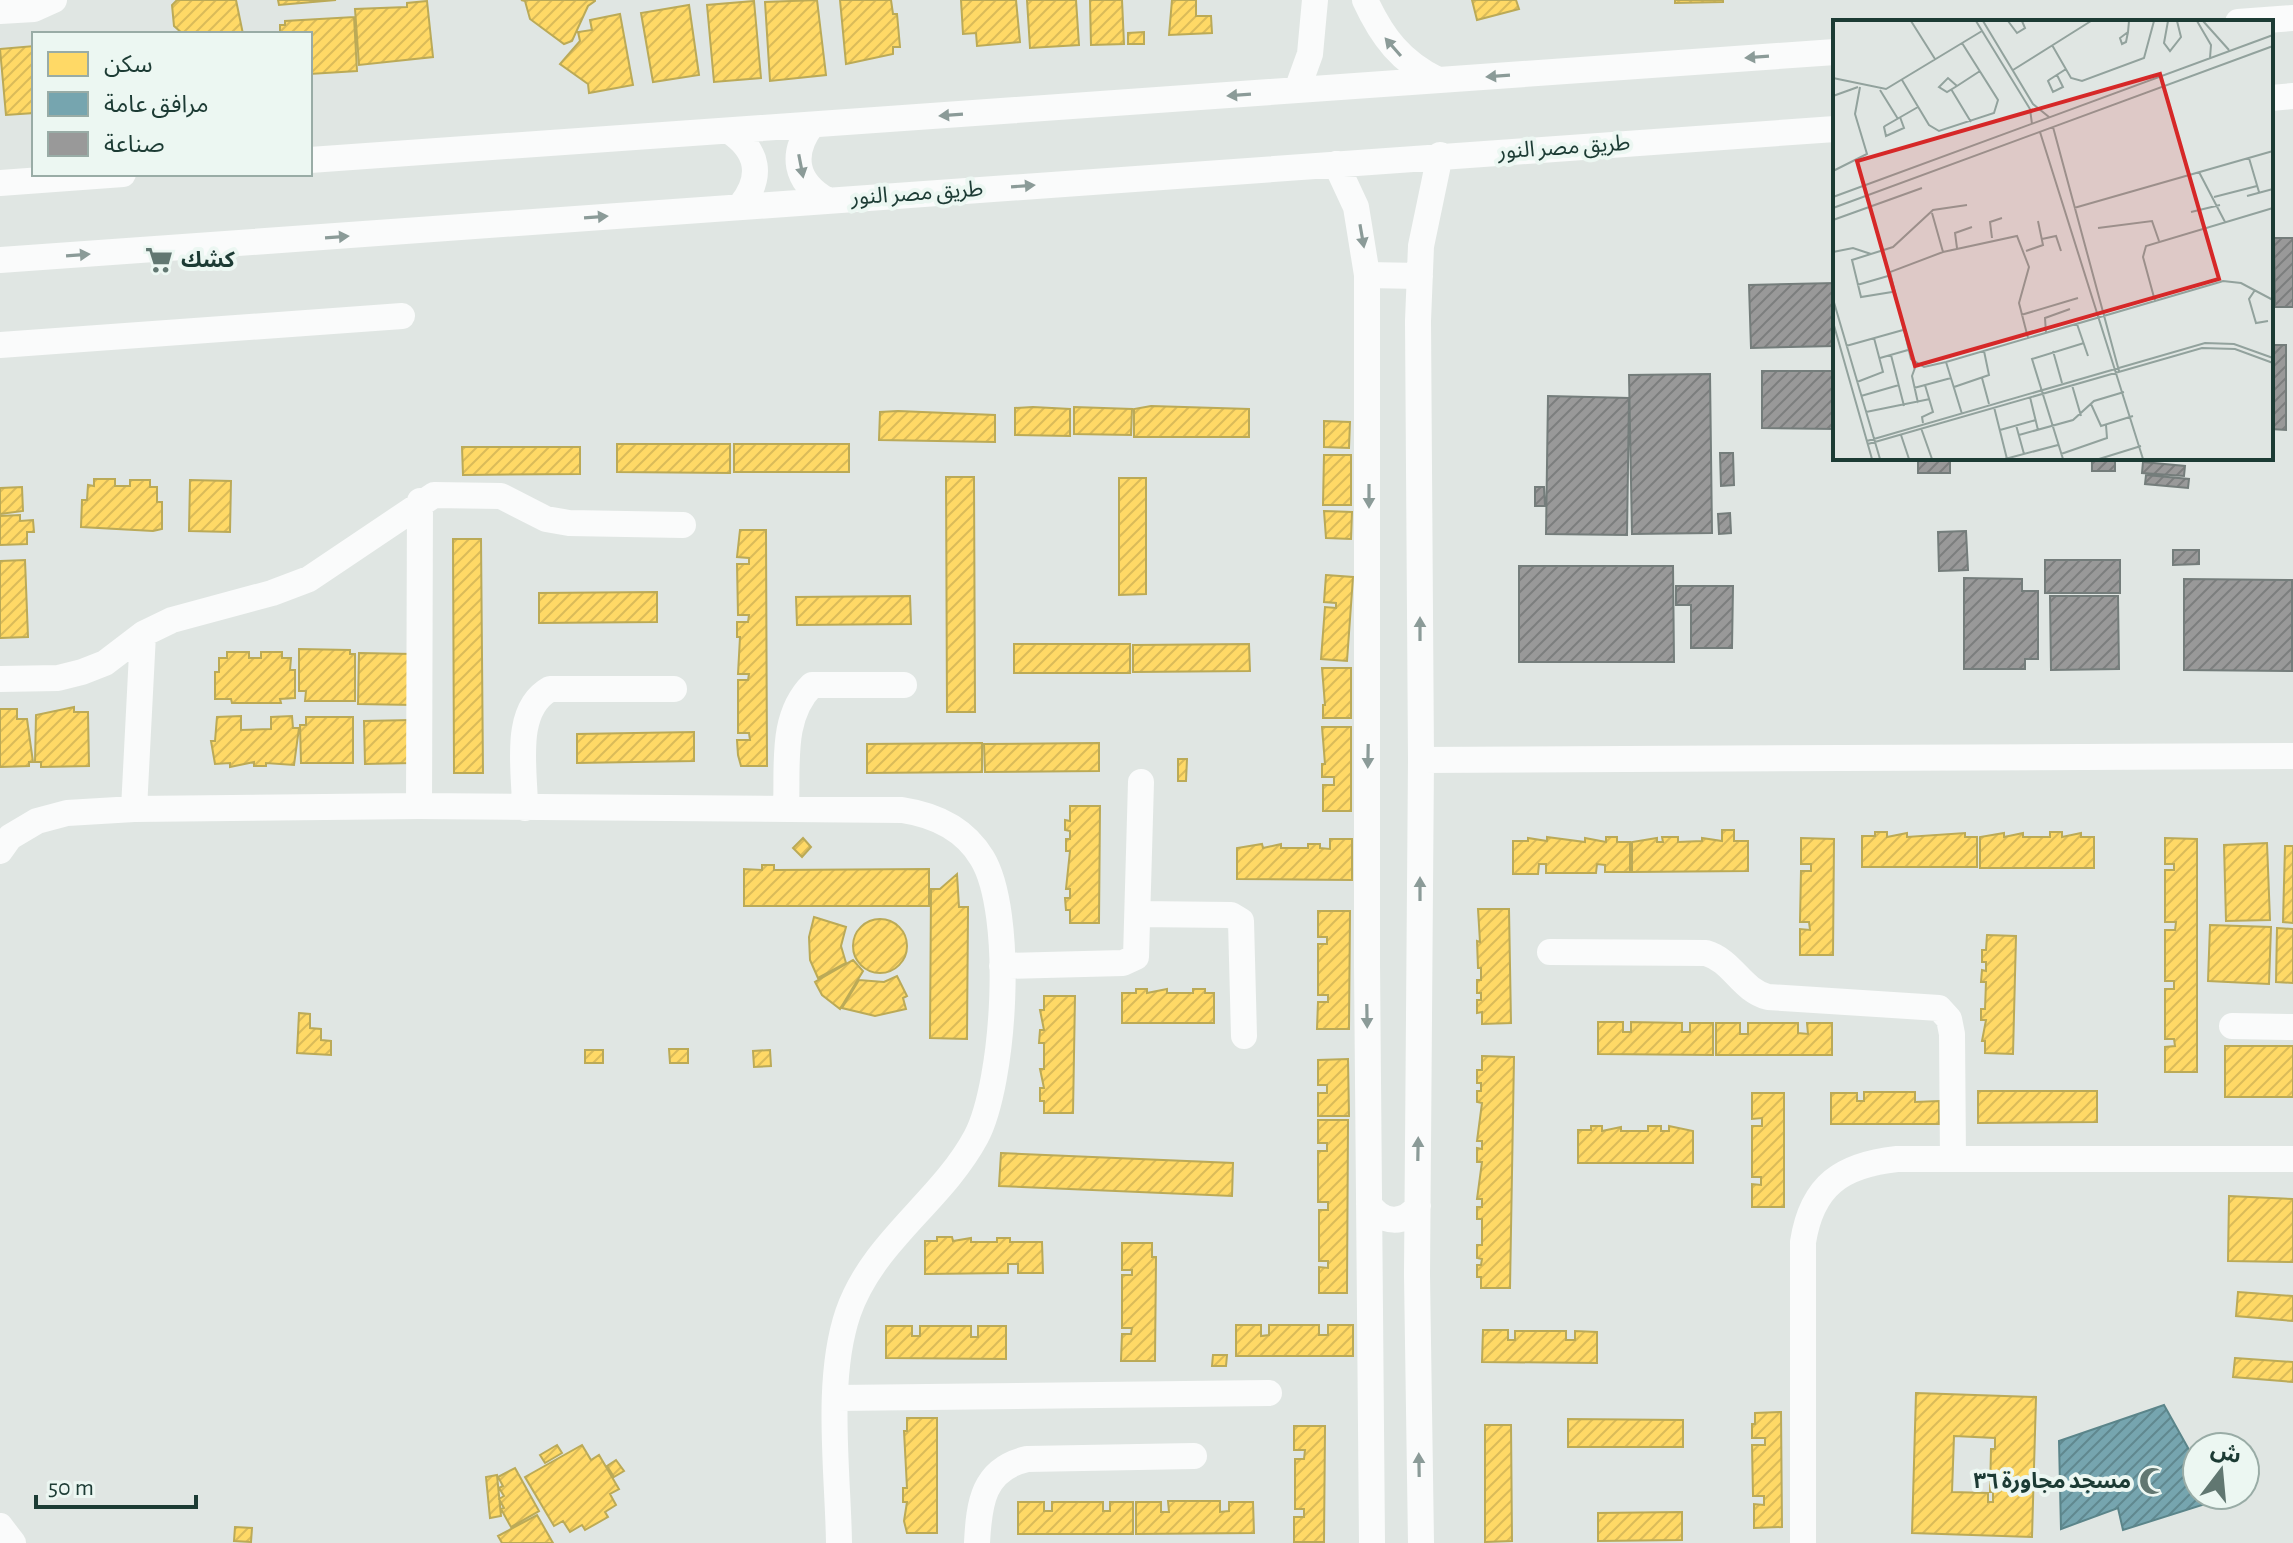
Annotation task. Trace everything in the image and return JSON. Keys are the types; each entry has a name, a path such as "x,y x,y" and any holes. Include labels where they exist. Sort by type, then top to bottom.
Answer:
{"street":[{"path":"0,11 34,9 54,0"},
{"path":"1297,90 1310,54 1315,0"},
{"path":"1365,0 1389,44 1419,71 1438,80"},
{"path":"2266,20 2293,18"},
{"path":"312,160 1833,52"},
{"path":"2273,98 2293,96"},
{"path":"812,125 801,140 797,158 800,176 811,191 827,200"},
{"name":"طريق مصر النور","path":"0,260 1833,129"},
{"path":"729,131 744,141 755,165 752,191 741,205"},
{"path":"1421,1543 1417,1275 1421,760 1420,276 1424,226 1440,155"},
{"path":"1336,164 1356,207 1367,275 1372,1543"},
{"path":"0,183 96,176"},
{"path":"1367,275 1420,276"},
{"path":"0,345 402,316"},
{"path":"0,679 58,678 82,672 105,663 143,634 202,610 272,593 309,579 420,501 434,495 501,496 546,519 569,523 683,525"},
{"path":"419,806 420,501"},
{"path":"134,809 143,634"},
{"path":"786,807 789,724 812,685 904,685"},
{"path":"525,808 526,715 539,695 550,689 674,689"},
{"path":"1421,760 2293,756"},
{"path":"1002,966 1128,963 1138,953 1141,782"},
{"path":"0,851 10,837 37,821 67,813 134,809 419,806 902,810 926,814 949,824 968,839 992,880 1002,966 1000,1025 986,1114 954,1170 878,1256 862,1281 841,1338 837,1398 839,1543"},
{"path":"1138,914 1231,915 1241,921 1244,1036"},
{"path":"1550,952 1706,953 1727,963 1752,991 1768,997 1939,1008 1951,1025 1953,1159"},
{"path":"2232,1026 2293,1027"},
{"path":"1803,1543 1803,1301 1807,1219 1816,1199 1832,1181 1851,1169 1872,1162 1953,1159 2293,1159"},
{"path":"1369,1204 1380,1217 1397,1220 1406,1218 1418,1206"},
{"path":"1371,1286 1379,1271 1386,1266 1403,1265 1417,1275"},
{"path":"837,1398 1269,1393"},
{"path":"977,1543 981,1499 999,1469 1012,1462 1027,1459 1194,1456"}],"building: سكن":[{"path":"177,0 236,0 243,32 181,32 174,26 172,5"},
{"path":"278,0 336,0 279,5"},
{"path":"521,0 595,1 588,6 572,41 564,44 530,19 525,1"},
{"path":"817,0 826,75 770,81 765,2"},
{"path":"840,0 891,0 893,14 897,14 900,47 893,47 893,54 846,64"},
{"path":"961,0 1016,0 1020,42 977,46 976,33 963,34"},
{"path":"1027,0 1076,0 1079,45 1030,48"},
{"path":"1090,0 1122,0 1124,44 1091,45"},
{"path":"1172,0 1196,0 1196,16 1211,16 1212,33 1169,35"},
{"path":"1472,0 1516,0 1519,9 1477,20"},
{"path":"1675,0 1723,0 1723,2 1675,3"},
{"path":"427,1 433,57 359,65 355,9 407,7 407,3"},
{"path":"754,1 761,78 714,82 707,5"},
{"path":"689,5 699,75 653,82 641,13"},
{"path":"620,14 633,85 589,93 588,84 560,64 580,41 578,32 592,30 590,20"},
{"path":"354,17 357,71 312,74 312,32 280,32 280,25 285,25 285,21"},
{"path":"1144,32 1144,44 1128,44 1128,33"},
{"path":"32,46 32,113 6,115 0,49"},
{"path":"1151,406 1249,409 1249,437 1134,437 1134,409"},
{"path":"1074,407 1132,409 1131,435 1074,434"},
{"path":"1015,408 1070,409 1070,436 1015,435"},
{"path":"880,412 995,415 995,442 879,440"},
{"path":"1324,421 1350,422 1349,448 1324,447"},
{"path":"617,444 730,444 730,473 617,472"},
{"path":"734,444 849,444 849,472 734,472"},
{"path":"462,447 580,447 580,474 463,475"},
{"path":"1324,455 1351,455 1351,505 1323,505"},
{"path":"946,477 974,477 975,712 947,712"},
{"path":"1119,478 1146,478 1146,594 1119,595"},
{"path":"94,479 115,479 115,486 130,486 130,480 150,480 150,487 157,487 157,502 162,502 162,529 81,527 82,500 87,500 88,485 94,486"},
{"path":"190,480 231,481 230,532 189,531"},
{"path":"22,487 23,511 0,514 0,488"},
{"path":"1324,511 1352,512 1351,539 1326,538"},
{"path":"20,515 20,521 33,520 34,532 27,532 27,544 0,545 0,516"},
{"path":"740,530 766,530 767,766 741,766 738,755 737,740 750,740 749,733 738,733 738,680 748,680 749,674 738,674 740,637 737,637 737,622 748,622 749,615 738,615 737,564 749,564 749,558 737,557"},
{"path":"453,539 481,539 483,773 454,773"},
{"path":"25,560 28,637 0,638 0,561"},
{"path":"1326,575 1353,577 1347,661 1321,659 1325,607 1336,608 1336,603 1324,602"},
{"path":"657,592 657,622 539,623 539,593"},
{"path":"910,596 911,624 797,625 796,597"},
{"path":"1014,644 1130,644 1130,673 1014,673"},
{"path":"1249,644 1250,671 1133,672 1133,645"},
{"path":"299,649 350,650 350,654 355,654 355,701 305,701 306,691 299,691"},
{"path":"227,652 249,652 249,658 261,658 261,652 282,652 282,658 291,658 290,670 295,670 295,698 280,699 281,703 232,703 231,699 215,699 215,672 219,672 219,658 227,658"},
{"path":"359,653 413,654 413,705 358,704"},
{"path":"1322,668 1351,668 1351,718 1323,718"},
{"path":"74,707 74,712 88,712 89,766 41,767 41,762 35,762 36,715"},
{"path":"0,709 17,709 17,719 27,719 33,762 29,762 29,766 0,767"},
{"path":"241,716 241,730 271,729 271,717 292,716 293,728 299,728 294,765 266,763 266,766 254,766 254,762 230,767 230,763 215,764 211,741 215,741 217,717"},
{"path":"306,717 353,717 353,763 301,763 300,725 306,725"},
{"path":"411,720 412,763 365,764 364,721"},
{"path":"1322,727 1351,727 1351,811 1323,811 1323,785 1334,785 1334,777 1322,777 1322,764 1325,764"},
{"path":"694,732 694,761 577,763 577,734"},
{"path":"982,743 982,772 867,773 867,744"},
{"path":"1099,743 1099,771 985,772 984,744"},
{"path":"1178,759 1187,759 1186,781 1178,781"},
{"path":"1070,806 1100,806 1099,923 1070,923 1070,910 1066,910 1065,898 1070,898 1070,889 1066,889 1070,851 1066,851 1066,839 1070,839 1070,831 1065,830 1065,820 1070,821"},
{"path":"1722,830 1734,830 1734,841 1748,841 1748,871 1632,872 1632,842 1657,838 1657,842 1663,842 1662,837 1678,837 1678,842 1702,841 1702,838 1722,841"},
{"path":"1875,832 1887,832 1887,837 1907,833 1907,837 1965,833 1965,837 1977,837 1977,867 1862,867 1862,836 1875,836"},
{"path":"2050,832 2062,832 2062,837 2081,833 2081,837 2094,837 2094,868 1980,868 1980,837 2023,833 2023,837 2050,837"},
{"path":"1547,837 1606,842 1606,837 1617,837 1617,842 1630,842 1630,872 1605,872 1605,865 1597,864 1596,873 1546,873 1546,864 1539,864 1538,874 1513,874 1513,841 1528,841 1528,838 1547,841"},
{"path":"803,838 811,847 802,857 793,848"},
{"path":"1801,838 1834,839 1833,955 1800,955 1800,929 1810,930 1809,922 1800,922 1801,871 1811,871 1811,864 1801,864"},
{"path":"2165,838 2197,839 2197,1072 2165,1072 2165,1047 2175,1046 2174,1039 2165,1039 2165,989 2174,989 2174,981 2165,981 2165,930 2175,930 2176,922 2165,922 2165,870 2174,870 2174,864 2165,864"},
{"path":"1330,839 1352,839 1352,880 1237,879 1237,848 1281,844 1281,848 1308,848 1308,844 1320,844 1320,848 1330,849"},
{"path":"2267,843 2270,920 2226,921 2224,845"},
{"path":"2285,846 2293,846 2293,923 2283,922"},
{"path":"762,865 774,865 774,870 929,869 929,906 744,906 744,869 762,870"},
{"path":"957,874 959,907 968,907 967,1039 930,1038 931,889 940,889"},
{"path":"1478,909 1509,909 1511,1023 1482,1024 1482,1012 1477,1013 1477,1000 1481,1000 1481,993 1477,993 1477,980 1481,980 1481,968 1478,968"},
{"path":"1318,911 1350,911 1349,1029 1317,1029 1318,1002 1328,1002 1328,995 1318,995 1318,944 1327,944 1327,937 1318,937"},
{"path":"814,917 846,927 841,946 846,963 818,978 810,960 809,937"},
{"path":"880,919 899,927 907,946 899,965 880,973 861,965 853,946 861,927"},
{"path":"2210,925 2271,927 2269,984 2208,981"},
{"path":"2277,928 2293,929 2293,983 2276,982"},
{"path":"1987,935 2016,936 2013,1054 1985,1053 1985,1041 1982,1041 1986,1020 1981,1020 1981,1009 1985,1009 1986,982 1981,982 1986,962 1982,962 1982,950 1986,950"},
{"path":"853,960 863,971 840,1009 822,995 815,982"},
{"path":"897,976 907,996 903,998 906,1009 875,1016 842,1008 859,980 884,982"},
{"path":"1136,989 1147,989 1147,993 1167,989 1167,993 1193,993 1193,989 1205,989 1205,993 1214,993 1214,1023 1122,1023 1122,993 1136,993"},
{"path":"1044,996 1075,996 1073,1113 1044,1113 1044,1101 1040,1101 1040,1088 1044,1088 1040,1069 1044,1069 1044,1043 1039,1043 1040,1030 1044,1030 1040,1010 1044,1010"},
{"path":"299,1013 310,1014 310,1028 321,1029 321,1040 331,1041 331,1055 297,1053"},
{"path":"1598,1022 1623,1022 1623,1032 1631,1032 1631,1022 1682,1023 1682,1032 1690,1032 1690,1023 1713,1023 1713,1055 1598,1054"},
{"path":"1716,1023 1740,1023 1740,1034 1748,1034 1748,1023 1798,1023 1798,1033 1808,1034 1807,1023 1832,1023 1832,1055 1716,1055"},
{"path":"2225,1046 2293,1046 2293,1097 2225,1097"},
{"path":"669,1049 688,1049 688,1063 670,1063"},
{"path":"585,1050 603,1050 603,1063 585,1063"},
{"path":"770,1050 771,1066 754,1067 753,1051"},
{"path":"1482,1056 1514,1057 1510,1288 1481,1288 1481,1277 1477,1277 1477,1265 1481,1265 1482,1259 1477,1258 1477,1245 1482,1245 1482,1219 1477,1219 1477,1207 1482,1207 1482,1199 1477,1199 1482,1162 1477,1162 1477,1148 1482,1149 1482,1141 1477,1141 1482,1103 1477,1102 1481,1083 1477,1083 1477,1070 1482,1070"},
{"path":"1348,1059 1349,1116 1318,1116 1318,1093 1327,1093 1327,1085 1318,1085 1318,1060"},
{"path":"1978,1091 2097,1091 2097,1122 1978,1123"},
{"path":"1864,1092 1915,1092 1915,1102 1939,1101 1939,1124 1831,1124 1831,1093 1857,1093 1857,1101 1864,1101"},
{"path":"1752,1093 1784,1093 1784,1207 1752,1207 1752,1184 1761,1185 1761,1177 1752,1177 1752,1126 1762,1126 1762,1118 1752,1119"},
{"path":"1318,1120 1348,1120 1347,1293 1319,1293 1319,1267 1328,1268 1328,1261 1319,1261 1319,1210 1328,1210 1328,1202 1318,1202 1318,1151 1327,1151 1327,1143 1318,1143"},
{"path":"1591,1126 1602,1126 1602,1131 1621,1127 1621,1131 1648,1131 1648,1126 1661,1126 1661,1131 1669,1131 1669,1126 1693,1131 1693,1163 1578,1163 1578,1130 1591,1130"},
{"path":"1001,1153 1233,1163 1232,1196 999,1186"},
{"path":"2229,1196 2293,1199 2293,1262 2228,1261"},
{"path":"937,1237 952,1237 953,1241 971,1238 971,1242 997,1242 997,1238 1010,1238 1010,1242 1042,1242 1043,1273 1018,1273 1018,1264 1008,1264 1008,1273 925,1274 925,1241 937,1241"},
{"path":"1122,1243 1152,1243 1152,1257 1156,1257 1155,1361 1121,1361 1122,1334 1131,1334 1132,1328 1122,1328 1122,1275 1132,1275 1132,1270 1122,1270"},
{"path":"2238,1292 2293,1296 2293,1321 2236,1316"},
{"path":"1236,1325 1261,1325 1261,1336 1269,1335 1269,1325 1319,1325 1319,1335 1328,1335 1328,1325 1353,1325 1353,1356 1236,1356"},
{"path":"886,1326 912,1326 912,1336 920,1336 920,1326 971,1326 971,1337 978,1337 978,1326 1006,1326 1006,1359 886,1358"},
{"path":"1483,1330 1508,1330 1508,1340 1515,1340 1515,1331 1566,1331 1566,1340 1575,1340 1575,1331 1597,1332 1597,1363 1482,1362"},
{"path":"1213,1355 1227,1355 1226,1366 1212,1366"},
{"path":"2235,1358 2293,1362 2293,1382 2233,1377"},
{"path":"1916,1393 2036,1397 2032,1537 1912,1533","holes":["1954,1436 1995,1438 1995,1449 1991,1449 1990,1492 1993,1492 1993,1502 1988,1502 1988,1493 1952,1492"]},
{"path":"1781,1412 1782,1527 1754,1528 1754,1504 1764,1505 1764,1496 1753,1496 1752,1445 1765,1445 1765,1438 1752,1438 1752,1424 1755,1424 1755,1413"},
{"path":"907,1418 937,1418 937,1533 907,1533 904,1521 907,1502 903,1502 903,1488 907,1488 904,1431 907,1431"},
{"path":"1568,1419 1683,1420 1683,1447 1568,1447"},
{"path":"1485,1425 1511,1425 1512,1541 1485,1542"},
{"path":"1294,1426 1325,1426 1324,1542 1294,1542 1294,1517 1304,1517 1304,1509 1295,1509 1295,1459 1304,1459 1305,1450 1294,1450"},
{"path":"557,1445 562,1453 545,1463 540,1455"},
{"path":"582,1445 591,1460 599,1455 619,1489 610,1494 616,1505 605,1512 608,1517 585,1530 582,1525 570,1532 563,1521 554,1526 525,1477"},
{"path":"616,1460 624,1471 614,1477 607,1466"},
{"path":"515,1468 539,1511 511,1527 501,1509 504,1508 499,1499 504,1496 498,1477"},
{"path":"497,1475 501,1516 490,1518 486,1477"},
{"path":"1168,1501 1220,1501 1220,1512 1229,1511 1229,1502 1253,1502 1254,1533 1136,1534 1136,1502 1161,1502 1161,1512 1169,1512"},
{"path":"1018,1502 1044,1502 1044,1511 1052,1511 1052,1502 1103,1502 1103,1511 1110,1511 1110,1502 1133,1502 1133,1534 1018,1534"},
{"path":"1682,1512 1682,1540 1598,1541 1598,1513"},
{"path":"537,1515 553,1543 502,1543 498,1536"},
{"path":"235,1527 252,1528 251,1542 234,1541"}],"building: مرافق عامة":[{"path":"2164,1405 2181,1435 2183,1511 2123,1530 2118,1508 2061,1529 2059,1441"}],"building: صناعة":[{"path":"2274,238 2293,238 2293,307 2275,307"},
{"path":"1833,283 1833,346 1751,348 1749,285"},
{"path":"2273,345 2286,345 2286,430 2273,429"},
{"path":"1762,371 1833,371 1833,429 1762,428"},
{"path":"1710,374 1712,533 1632,534 1629,375"},
{"path":"1548,396 1629,398 1627,535 1546,534"},
{"path":"1720,453 1733,453 1734,485 1721,486"},
{"path":"1918,460 1950,460 1950,473 1918,473"},
{"path":"2092,460 2115,460 2115,471 2092,471"},
{"path":"2143,462 2185,466 2184,476 2142,473"},
{"path":"2146,475 2189,479 2188,488 2145,484"},
{"path":"1535,487 1544,487 1545,506 1535,506"},
{"path":"1730,513 1731,533 1719,534 1718,514"},
{"path":"1966,531 1968,570 1939,571 1938,532"},
{"path":"2173,550 2199,550 2199,564 2173,565"},
{"path":"2045,560 2120,560 2120,593 2045,593"},
{"path":"1519,566 1673,566 1674,662 1519,662"},
{"path":"1964,578 2022,579 2022,591 2038,591 2038,659 2025,659 2025,669 1964,669"},
{"path":"2184,579 2292,580 2292,671 2184,670"},
{"path":"1676,586 1733,586 1732,648 1691,648 1691,605 1676,605"},
{"path":"2050,596 2118,596 2119,669 2051,670"}],"place":[{"name":"كشك","path":"159,260"},
{"name":"مسجد مجاورة ٣٦","path":"2153,1481"}]}
